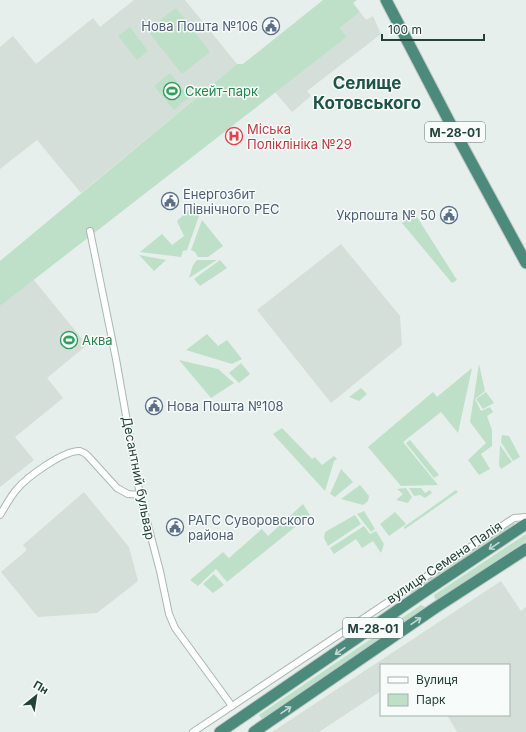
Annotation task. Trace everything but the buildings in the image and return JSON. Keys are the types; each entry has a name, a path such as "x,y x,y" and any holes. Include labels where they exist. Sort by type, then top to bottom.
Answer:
{"highway":[{"name":"М-28-01","path":"386,0 449,121 526,263"},
{"name":"вулиця Семена Палія","path":"226,731 424,592 526,524"},
{"name":"М-28-01","path":"254,732 435,608 526,549"},
{"path":"424,592 435,608"}],"street":[{"name":"Десантний бульвар","path":"90,232 116,359 140,495 171,621 232,706"},
{"path":"0,515 15,490 22,483 42,467 66,455 79,451 85,453 117,488 128,494 140,495"},
{"path":"193,732 514,518 526,518"}],"shaded area":[{"path":"134,0 185,0 237,64 81,193 37,140 0,169 0,47 13,36 36,64 93,18 100,27"},
{"path":"360,12 366,20 373,16 381,34 307,91 311,96 292,112 275,92 347,37 340,28"},
{"path":"341,244 400,316 402,345 331,403 257,310"},
{"path":"33,279 87,345 47,378 63,398 15,437 34,460 0,487 0,306"},
{"path":"84,492 129,547 138,581 97,613 38,617 1,572 27,550 23,545"},
{"path":"501,581 521,611 526,607 526,732 457,732 448,716 510,716 510,664 380,664 380,692 319,732 272,732"}],"green space":[{"path":"323,0 357,0 353,3 360,12 340,28 347,37 0,306 0,261 237,64 243,64"},
{"path":"176,8 210,52 182,74 147,30"},
{"path":"130,27 148,51 137,60 118,36"},
{"name":"Скейт-парк","path":"170,73 189,97 174,110 154,86"},
{"path":"192,207 199,216 187,250 183,251 181,257 140,252 162,234 172,245 184,236 177,221"},
{"path":"415,214 457,280 452,283 402,223"},
{"path":"202,220 223,246 208,257 198,257 195,252 191,250"},
{"path":"139,255 166,260 154,271"},
{"path":"197,260 217,260 189,278 193,265"},
{"path":"220,260 227,268 200,286 194,279"},
{"path":"207,334 218,346 227,340 242,359 232,364 186,350"},
{"path":"179,360 218,369 234,383 211,398"},
{"path":"241,363 250,374 239,383 229,373"},
{"path":"479,364 485,391 475,399 481,411 490,407 493,412 487,416 492,430 492,446 481,454 490,469 479,475 468,460 486,443 470,422"},
{"path":"472,368 458,433 441,412 403,442 438,485 401,486 368,447 433,392 437,397"},
{"path":"361,388 367,394 359,401 349,397"},
{"path":"486,392 494,403 483,409 476,399"},
{"path":"282,428 312,459 315,457 322,465 334,456 337,459 334,461 325,491 273,434"},
{"path":"502,435 509,436 520,457 513,461 501,442"},
{"path":"410,440 439,475 434,478 406,443"},
{"path":"500,445 512,462 501,469 499,465"},
{"path":"341,469 353,482 335,497 330,494"},
{"path":"360,485 369,496 368,501 363,505 341,499"},
{"path":"406,488 412,497 408,503 396,500 403,494 397,489"},
{"path":"409,488 421,488 425,493 430,490 432,493 425,498 420,495 414,496"},
{"path":"456,490 458,492 405,529 404,527"},
{"path":"303,504 310,515 227,582 216,569 198,586 190,580 223,552 229,558 262,529 268,536"},
{"path":"364,511 375,529 371,532 357,514"},
{"path":"395,512 406,524 389,536 380,524"},
{"path":"355,515 361,524 328,546 324,538 325,532"},
{"path":"511,524 515,524 513,527 412,596 409,592"},
{"path":"364,526 370,534 376,531 384,544 381,553 373,541 362,548 356,539 334,554 330,548"},
{"path":"526,534 526,541 438,600 435,599 434,595"},
{"path":"214,574 224,585 213,593 203,584"},
{"path":"421,605 425,607 424,609 262,719 259,715"}],"place":[{"name":"Нова Пошта №106","path":"271,26"},
{"name":"Скейт-парк","path":"172,91"},
{"name":"Міська Поліклініка №29","path":"234,136"},
{"name":"Енергозбит Північного РЕС","path":"170,201"},
{"name":"Укрпошта № 50","path":"449,215"},
{"name":"Аква","path":"69,340"},
{"name":"Нова Пошта №108","path":"154,406"},
{"name":"РАГС Суворовского района","path":"175,527"}],"district":[{"name":"Селище Котовського","path":"367,93"}]}
